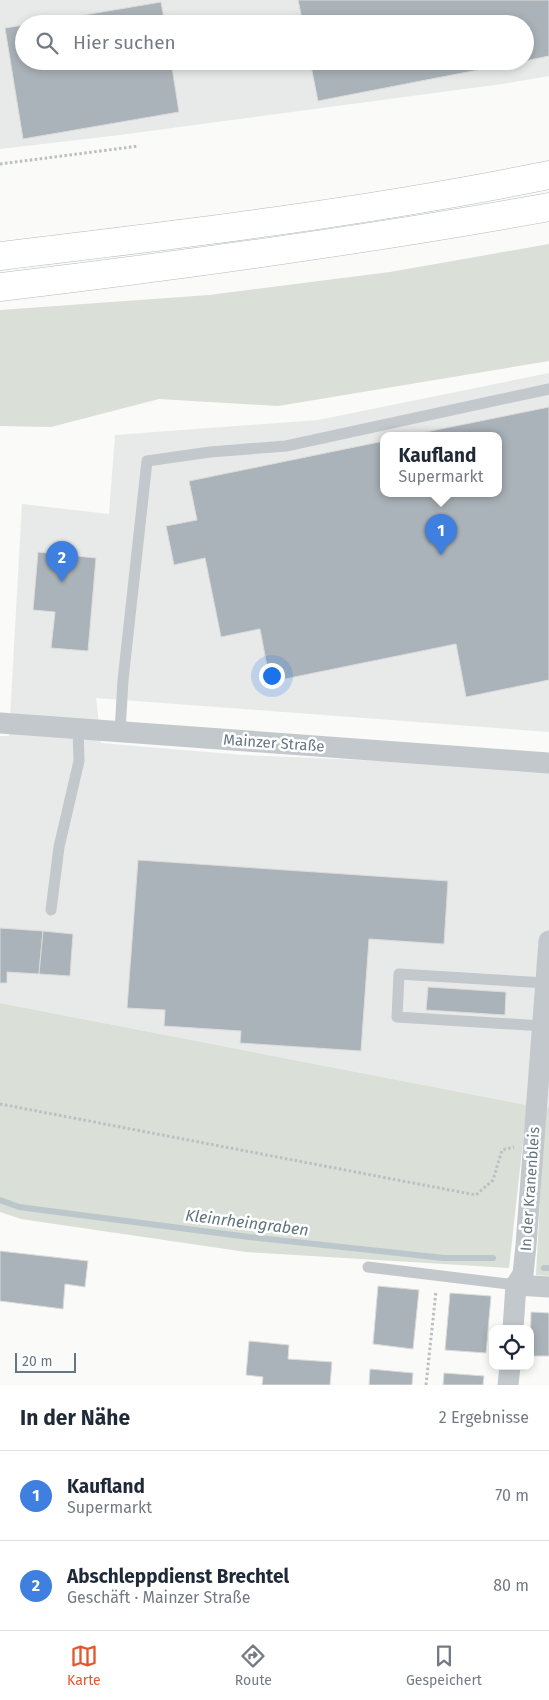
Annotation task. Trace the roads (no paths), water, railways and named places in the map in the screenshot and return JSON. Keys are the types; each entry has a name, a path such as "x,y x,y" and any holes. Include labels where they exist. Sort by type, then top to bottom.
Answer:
{"highway":[{"path":"0,256 384,205 549,175"},
{"path":"0,287 283,251 549,207"}],"street":[{"name":"Mainzer Straße","path":"0,723 549,763"},
{"name":"In der Kranenbleis","path":"514,1325 526,1245 549,941"},
{"path":"520,1279 549,1287"},
{"path":"508,1385 510,1370"}],"lane":[{"path":"120,732 123,680 147,462 210,452 286,446 549,389"},
{"path":"51,910 59,846 79,761 78,729"},
{"path":"543,1026 397,1016 400,974 546,983"},
{"path":"368,1267 438,1275 520,1279"}],"waterway":[{"name":"Kleinrheingraben","path":"0,1200 19,1207 249,1237 444,1258 493,1258"},
{"name":"Kleinrheingraben","path":"544,1268 549,1268"}],"place":[{"name":"Kaufland","path":"441,555"},
{"name":"Abschleppdienst Brechtel","path":"62,582"}]}
